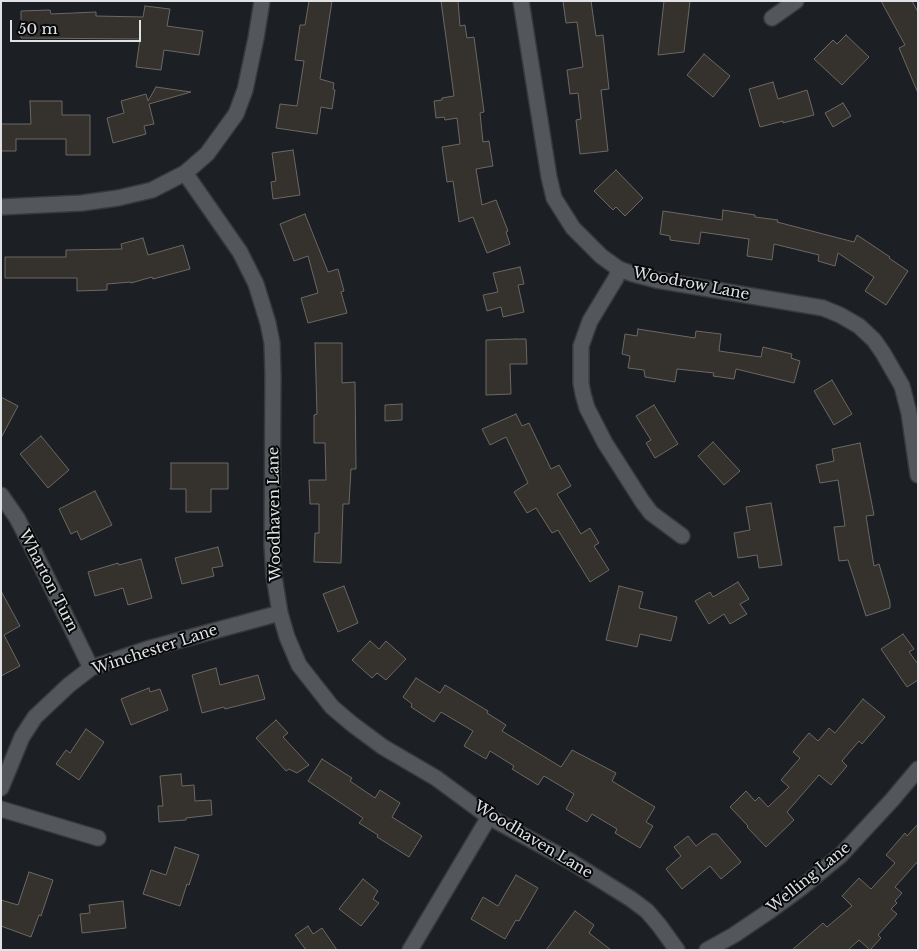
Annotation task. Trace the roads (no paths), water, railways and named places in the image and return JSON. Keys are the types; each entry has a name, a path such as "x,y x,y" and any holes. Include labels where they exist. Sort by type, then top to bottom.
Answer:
{"street":[{"path":"1,207 82,203 118,198 152,190 185,173 207,154 236,114 245,90 262,1"},
{"name":"Woodrow Lane","path":"521,1 554,198 573,228 588,244 619,268 656,280 823,308 859,326 884,353 902,386 909,413 918,476"},
{"path":"772,18 796,1"},
{"name":"Woodhaven Lane","path":"185,173 240,252 256,284 268,323 272,343 273,376 272,546 274,576 280,612 287,637 299,665 332,707 352,724 383,747 436,778 489,817 570,861 647,911 677,950"},
{"path":"619,268 616,278 590,321 581,346 581,383 583,394 587,408 605,443 642,502 651,513 682,536"},
{"name":"Wharton Turn","path":"1,495 17,518 91,668"},
{"name":"Winchester Lane","path":"1,788 22,737 35,717 53,699 91,668 147,649 280,612"},
{"name":"Welling Lane","path":"706,950 734,935 763,915 801,888 841,855 918,769"},
{"path":"1,809 98,838"},
{"path":"410,950 489,817"}]}
